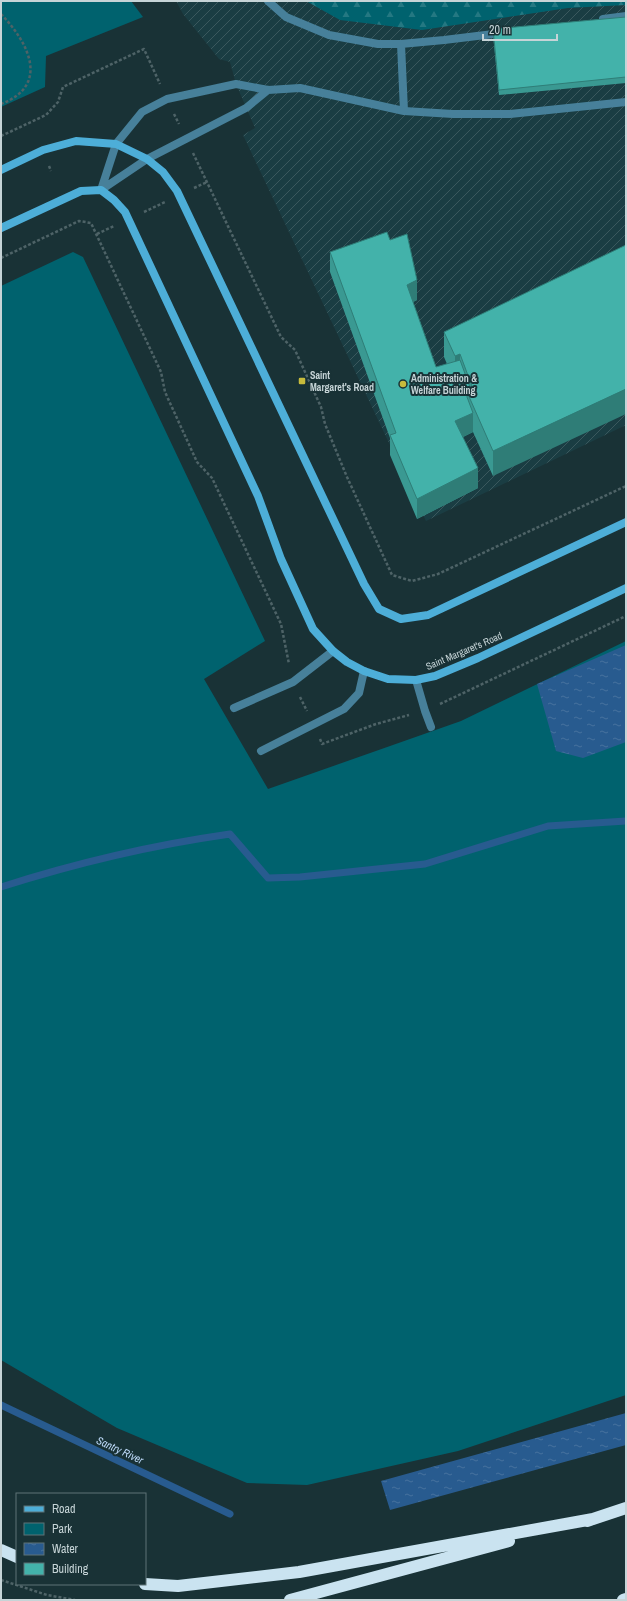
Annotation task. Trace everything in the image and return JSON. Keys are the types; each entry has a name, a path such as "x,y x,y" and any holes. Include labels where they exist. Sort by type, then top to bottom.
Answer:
{"highway":[{"path":"290,1600 593,1519 626,1508"},
{"path":"146,1584 178,1586 299,1572 593,1519"},
{"path":"1,1550 16,1557"}],"main road":[{"path":"1,170 42,150 76,140 116,144 146,159 163,172 177,191 364,584 379,609 401,619 428,615 626,522"},
{"path":"1,228 80,191 101,190"},
{"name":"Saint Margaret's Road","path":"101,190 114,200 128,219 258,496 281,560 313,629 333,651 347,662 364,671 388,679 416,680 435,676 478,658 626,588"}],"lane":[{"path":"268,1 286,17 329,35 378,44 401,44 508,32"},
{"path":"594,20 626,16"},
{"path":"401,44 404,111"},
{"path":"101,190 116,144 142,112 167,99 236,84 268,90 300,88 404,111 453,114 510,114 626,102"},
{"path":"101,190 146,159 246,108 268,90"},
{"path":"234,708 293,682 333,651"},
{"path":"260,751 344,709 359,693 364,671"},
{"path":"416,680 431,726"}],"path":[{"path":"1,14 12,25 26,48 30,61 30,69 26,85 20,93 10,101 1,104"},
{"path":"1,136 46,115 58,102 63,88 144,49 162,87"},
{"path":"174,113 180,126"},
{"path":"194,155 281,338 295,350 321,407 325,424 347,477 392,575 412,581 438,574 626,486"},
{"path":"199,186 207,182"},
{"path":"146,210 162,203"},
{"path":"1,258 80,222 91,223 161,372 165,392 197,462 212,478 281,624 293,682 322,744 376,724 425,711 626,616"},
{"path":"97,234 112,227"},
{"path":"1,1580 16,1585"},
{"path":"16,1585 47,1595 75,1600"}],"shaded area":[{"path":"176,1 626,1 626,425 426,521 243,135 255,128 236,84 230,62 219,59 183,14"}],"green space":[{"path":"1,1 131,1 143,17 46,56 45,87 1,107"},
{"path":"306,1 626,1 626,5 568,8 422,30 340,20"},
{"path":"73,252 83,257 265,641 204,679 268,789 461,721 626,641 626,1395 458,1451 307,1485 247,1483 117,1428 1,1360 1,286"}],"water":[{"path":"626,645 626,742 583,758 556,751 537,684"},
{"path":"626,1413 626,1445 390,1510 381,1481"}],"building":[{"path":"626,17 626,77 499,90 493,29"},
{"name":"Administration & Welfare Building","path":"387,232 390,240 407,234 417,280 407,285 436,367 460,360 471,390 467,392 467,397 473,413 455,421 478,468 417,499 390,435 396,433 330,252"},
{"path":"626,245 626,389 493,451 467,392 473,389 460,354 455,356 444,332"}],"waterway":[{"path":"1,887 58,870 143,849 230,834 268,878 300,877 425,864 548,826 626,821"},
{"name":"Santry River","path":"1,1405 230,1514"}],"place":[{"name":"Saint Margaret's Road","path":"302,381"},
{"name":"Administration & Welfare Building","path":"403,384"}]}
